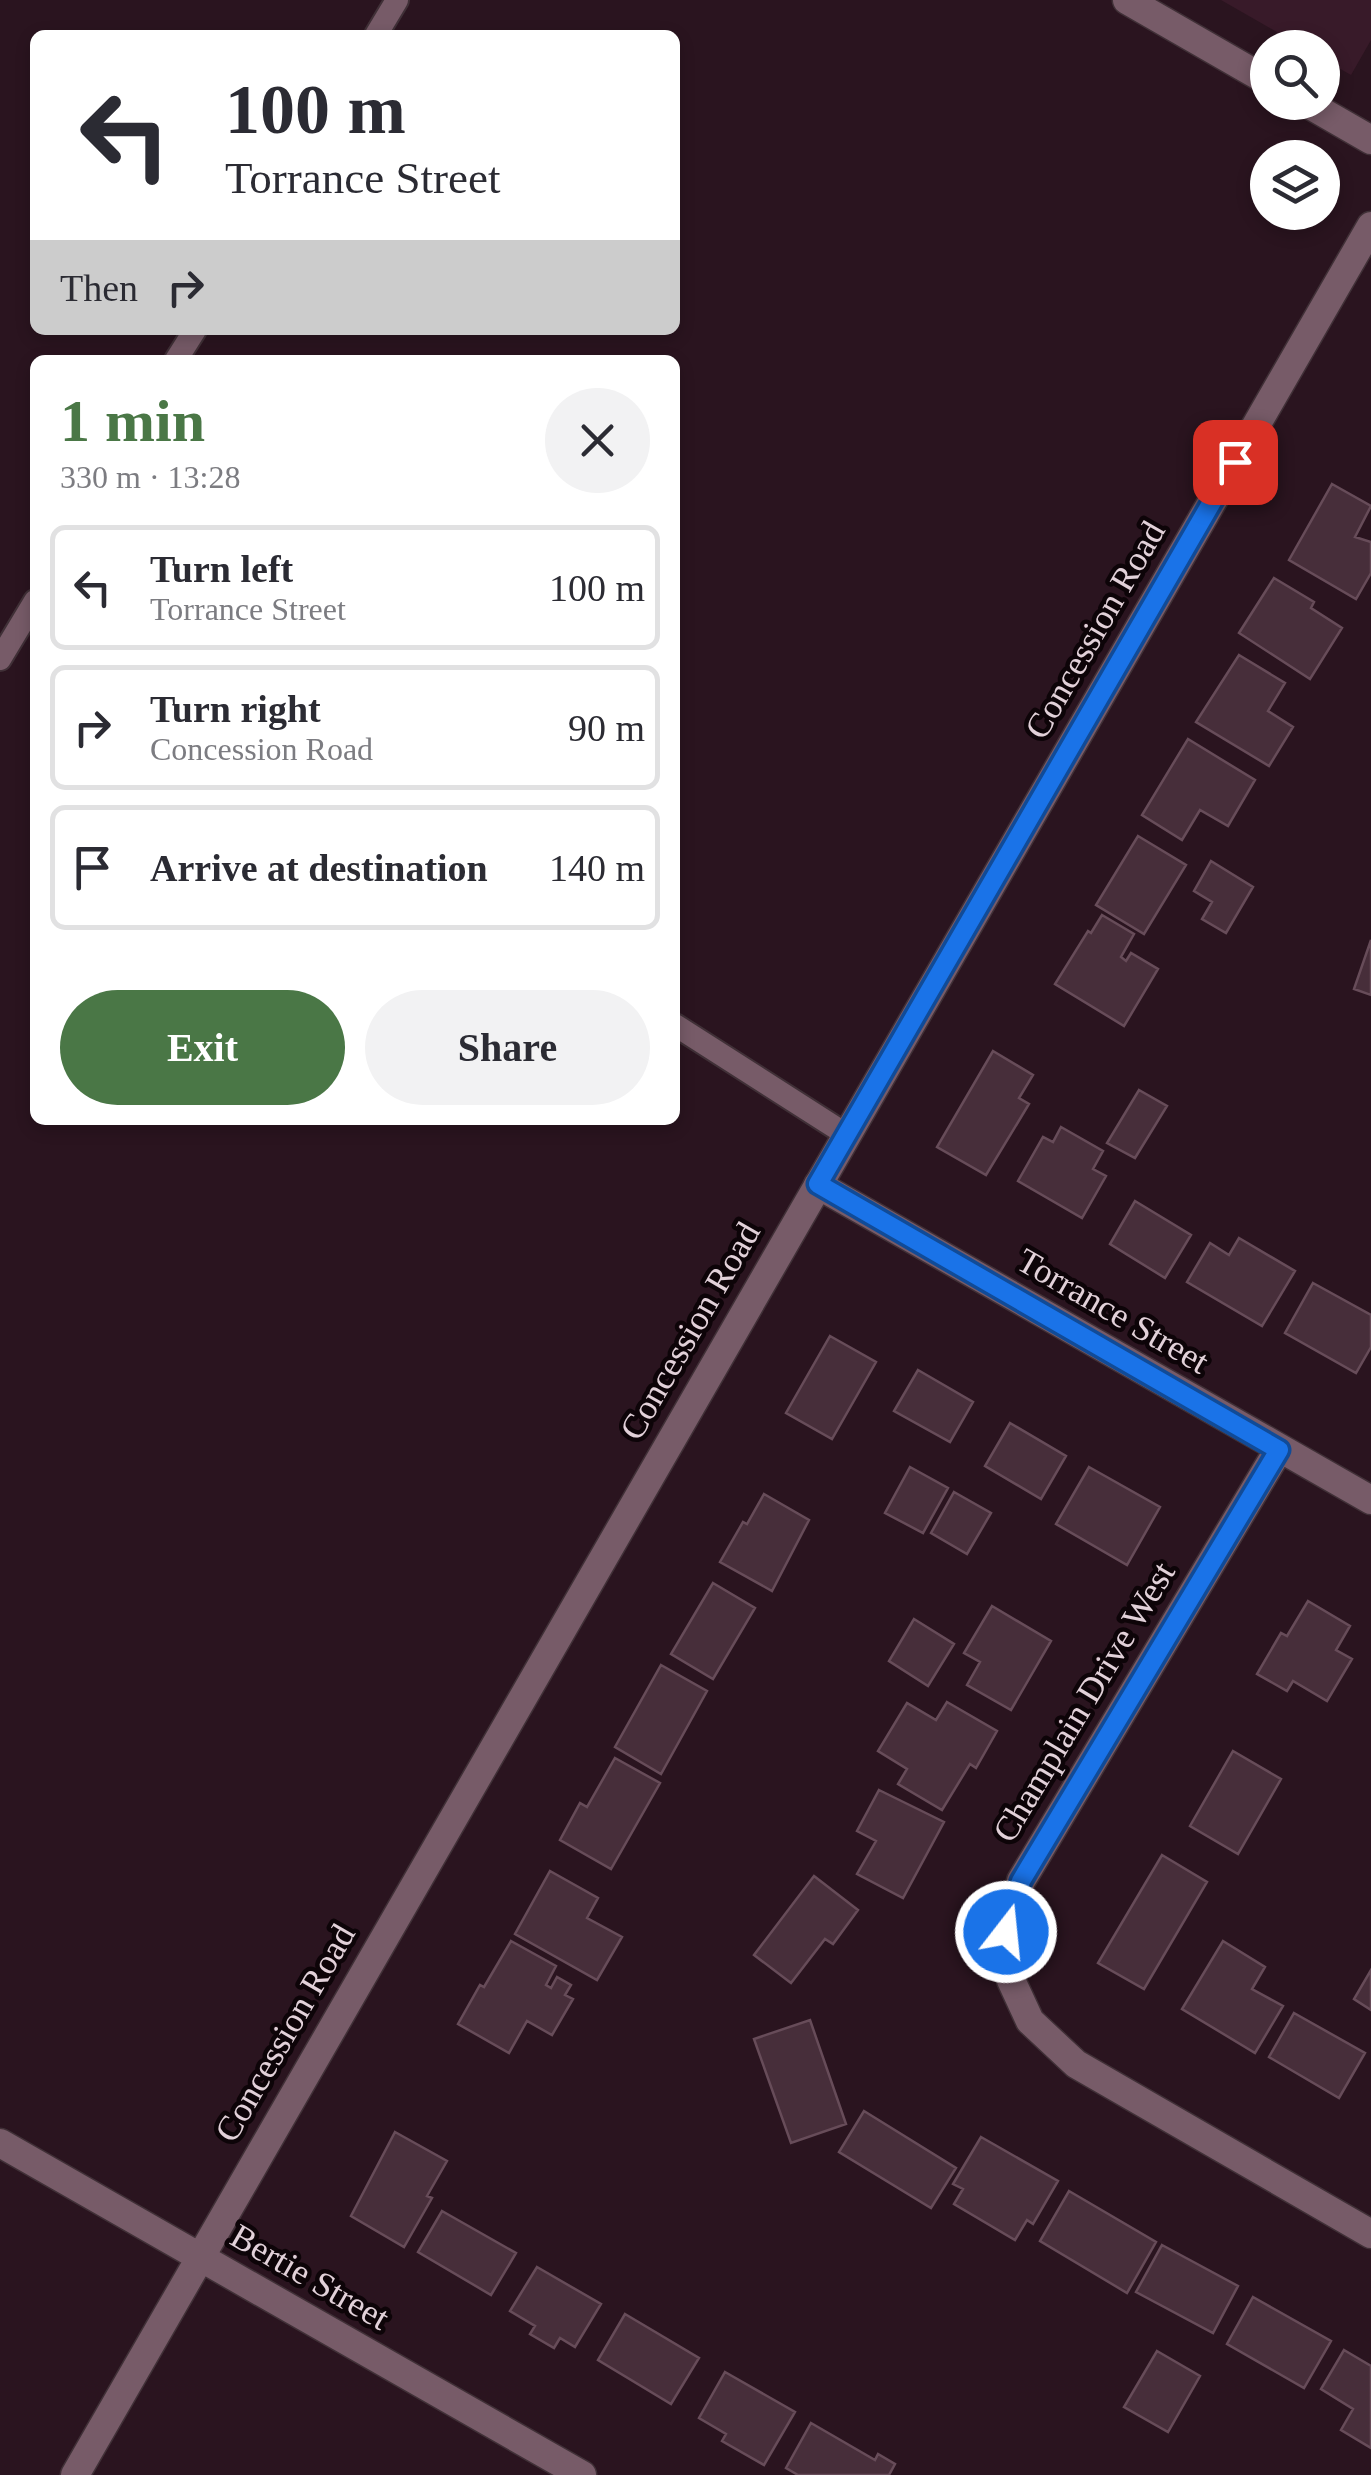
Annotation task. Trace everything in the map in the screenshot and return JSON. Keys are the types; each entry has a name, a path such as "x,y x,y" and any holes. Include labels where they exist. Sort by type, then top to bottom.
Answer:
{"street":[{"path":"1127,0 1250,71"},
{"path":"1336,120 1371,140"},
{"name":"Concession Road","path":"76,2475 1371,226"},
{"name":"Torrance Street","path":"818,1184 1371,1500"},
{"name":"Champlain Drive West","path":"1279,1450 1021,1881 1006,1932 1011,1980 1030,2021 1076,2064 1371,2234"},
{"name":"Bertie Street","path":"0,2142 582,2475"}],"lane":[{"path":"379,30 398,0"},
{"path":"0,659 30,615"},
{"path":"680,1028 847,1134"}],"shaded area":[{"path":"1221,0 1371,0 1371,40 1351,75 1340,69 1340,30 1273,30"}],"building":[{"path":"1332,484 1371,506 1355,537 1371,542 1371,573 1356,599 1289,560"},
{"path":"1274,578 1314,602 1311,608 1342,628 1310,679 1239,633"},
{"path":"1239,655 1285,683 1268,711 1293,727 1269,766 1196,722"},
{"path":"1188,739 1255,780 1228,826 1200,810 1182,840 1142,815"},
{"path":"1138,836 1186,865 1144,934 1096,905"},
{"path":"1211,861 1253,887 1226,933 1202,919 1212,902 1194,891"},
{"path":"1102,915 1134,934 1121,957 1126,961 1131,953 1158,969 1124,1026 1055,984"},
{"path":"1371,940 1371,995 1354,989"},
{"path":"993,1051 1033,1075 1019,1098 1029,1104 986,1175 937,1147"},
{"path":"1139,1090 1167,1106 1135,1158 1107,1143"},
{"path":"1061,1127 1103,1151 1093,1169 1106,1176 1082,1218 1018,1181 1043,1137 1053,1142"},
{"path":"1135,1201 1191,1235 1165,1278 1110,1244"},
{"path":"1239,1238 1295,1271 1262,1326 1187,1282 1210,1243 1229,1255"},
{"path":"1313,1283 1371,1315 1371,1347 1356,1373 1285,1333"},
{"path":"830,1336 876,1362 832,1439 786,1413"},
{"path":"918,1370 973,1402 950,1442 894,1411"},
{"path":"1010,1423 1066,1456 1041,1499 985,1466"},
{"path":"910,1467 948,1488 923,1533 885,1513"},
{"path":"1089,1467 1160,1507 1127,1565 1056,1524"},
{"path":"954,1492 991,1513 967,1554 931,1533"},
{"path":"764,1494 809,1520 772,1591 720,1562"},
{"path":"713,1583 755,1608 713,1679 671,1654"},
{"path":"1308,1601 1350,1626 1336,1650 1352,1659 1327,1701 1293,1681 1287,1691 1257,1674 1281,1633 1287,1636"},
{"path":"992,1606 1051,1641 1011,1710 967,1685 980,1662 964,1653"},
{"path":"914,1619 954,1644 928,1686 889,1661"},
{"path":"661,1665 707,1691 661,1774 615,1747"},
{"path":"947,1702 997,1731 976,1768 970,1764 942,1810 898,1784 907,1769 878,1751 907,1703 936,1720"},
{"path":"1233,1751 1281,1779 1238,1854 1190,1826"},
{"path":"615,1758 660,1783 611,1869 560,1840 580,1803 587,1807"},
{"path":"879,1790 944,1822 903,1898 857,1874 876,1841 857,1831"},
{"path":"1162,1855 1207,1882 1144,1989 1098,1963"},
{"path":"550,1871 598,1898 587,1918 622,1937 597,1980 515,1934"},
{"path":"814,1876 858,1910 833,1944 825,1939 791,1983 754,1955"},
{"path":"511,1941 556,1966 546,1985 551,1988 557,1977 571,1985 565,1995 573,1999 552,2035 527,2021 509,2053 458,2024"},
{"path":"1223,1941 1265,1967 1252,1989 1283,2006 1255,2053 1182,2009"},
{"path":"1371,1970 1371,2010 1354,1999"},
{"path":"1294,2013 1365,2053 1339,2098 1269,2057"},
{"path":"810,2020 846,2124 791,2143 754,2039"},
{"path":"864,2111 956,2168 931,2208 839,2152"},
{"path":"395,2132 447,2161 427,2196 432,2198 404,2247 351,2216"},
{"path":"981,2137 1058,2181 1033,2224 1027,2220 1015,2240 954,2204 963,2189 953,2184"},
{"path":"1069,2191 1156,2242 1127,2293 1040,2241"},
{"path":"442,2211 516,2253 491,2295 418,2252"},
{"path":"1162,2245 1238,2286 1213,2333 1136,2292"},
{"path":"537,2267 601,2304 575,2347 560,2338 554,2348 530,2334 535,2326 510,2311"},
{"path":"1253,2297 1331,2341 1304,2388 1227,2344"},
{"path":"625,2314 699,2358 671,2404 598,2360"},
{"path":"1344,2350 1371,2366 1371,2448 1341,2430 1353,2409 1321,2389"},
{"path":"1157,2351 1200,2376 1168,2432 1124,2407"},
{"path":"725,2372 795,2412 764,2465 722,2441 726,2434 699,2418"},
{"path":"811,2423 875,2460 878,2454 895,2464 889,2475 798,2475 786,2468"}],"route":[{"path":"1006,1932 1021,1881 1279,1450 818,1184 1235,462"}]}
